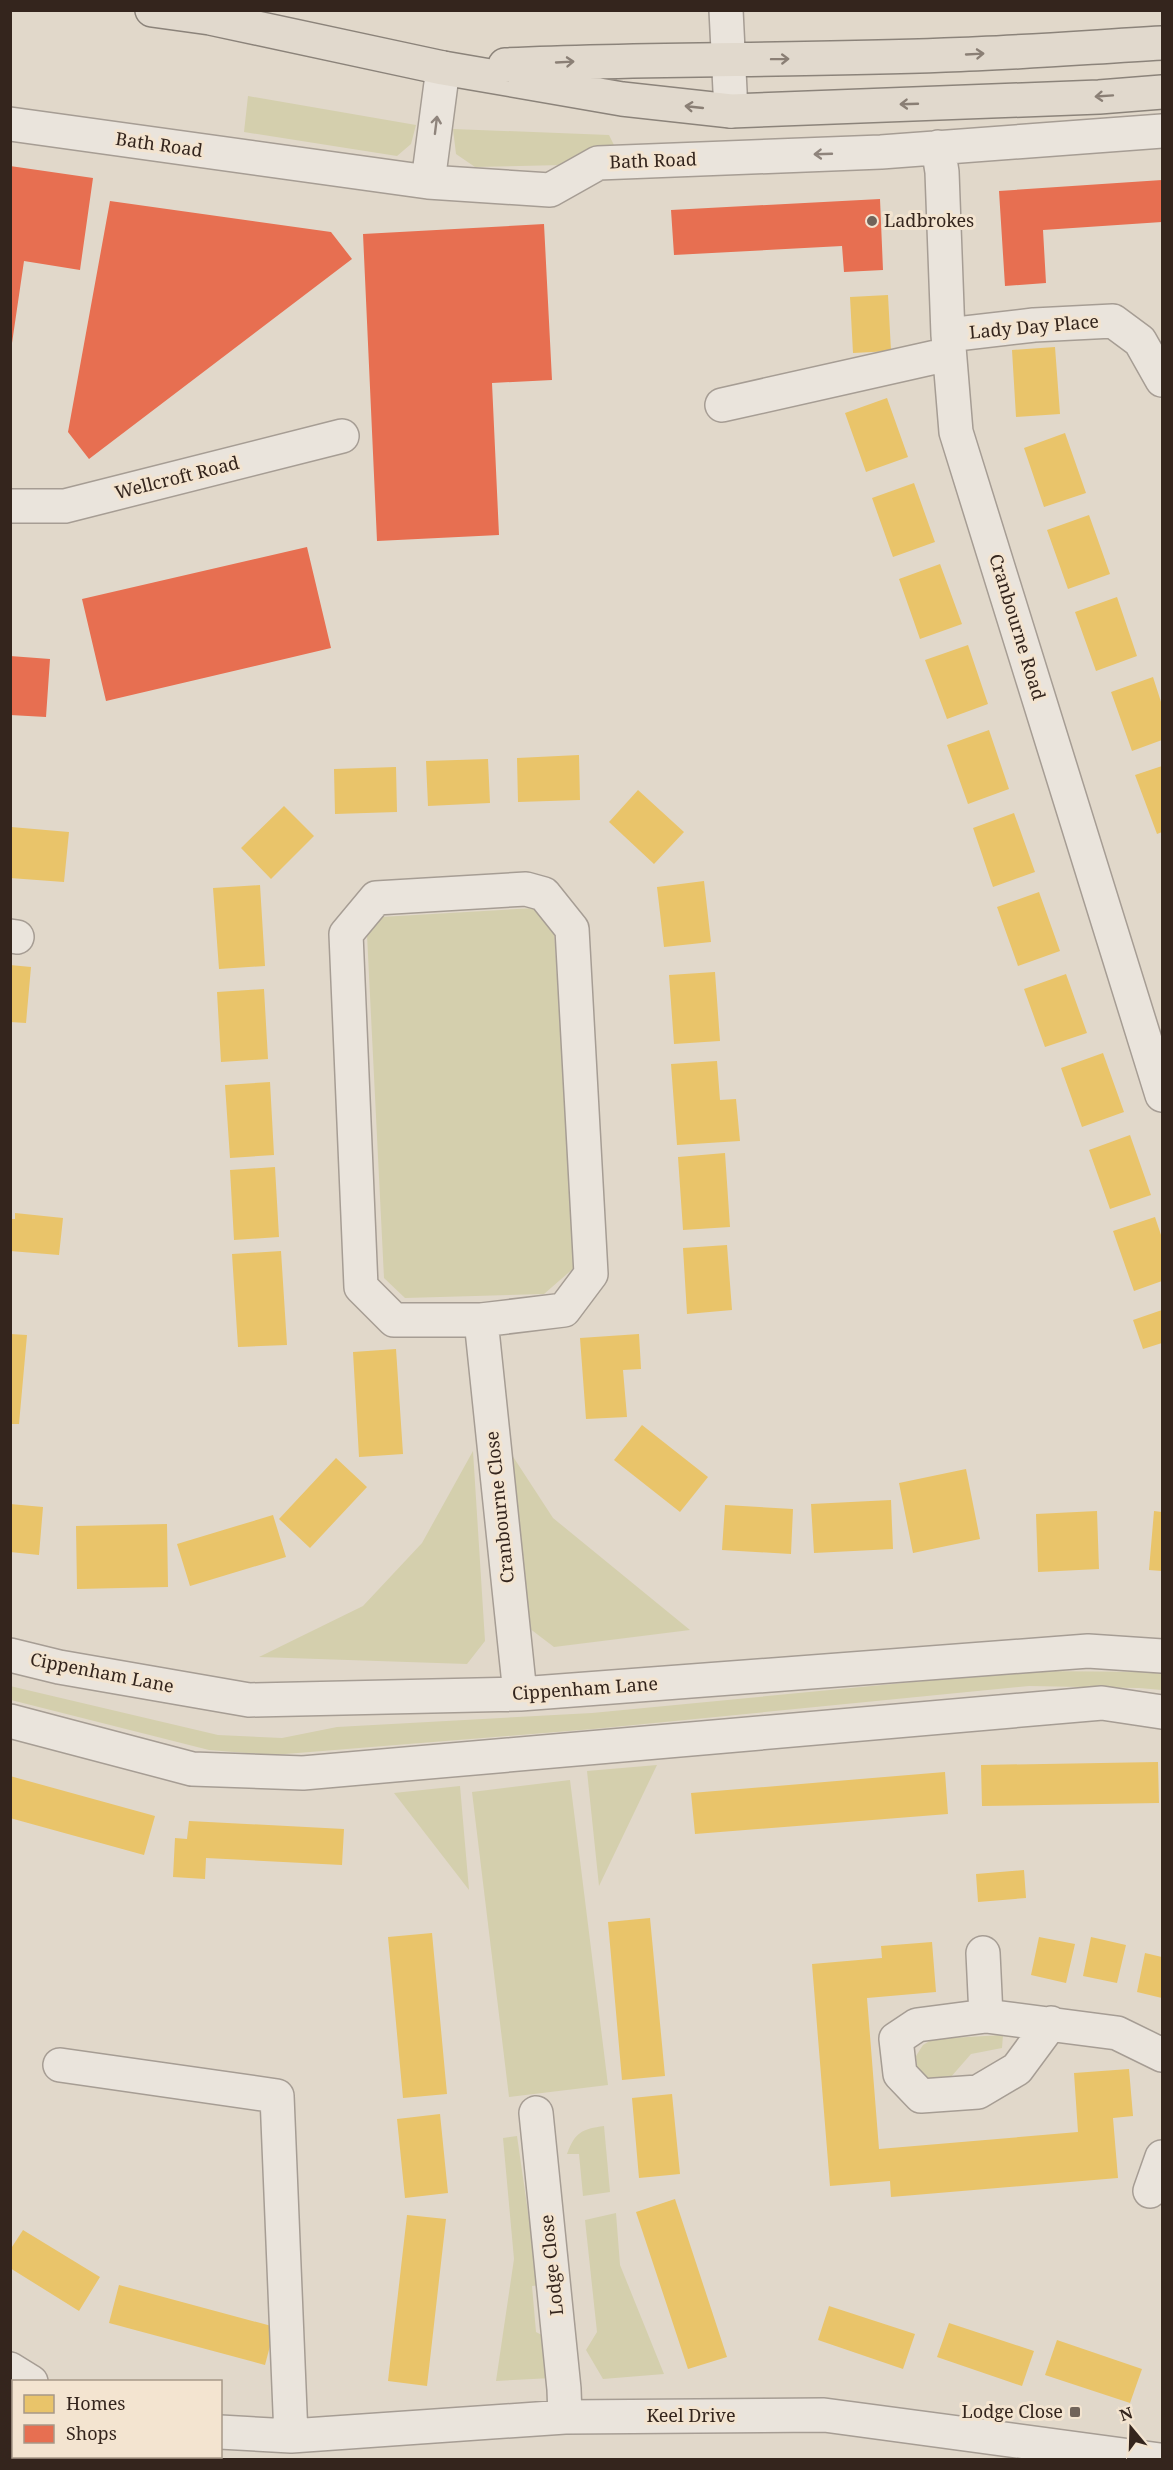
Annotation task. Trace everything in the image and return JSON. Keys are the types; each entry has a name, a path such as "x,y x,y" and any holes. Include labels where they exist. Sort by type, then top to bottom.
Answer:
{"main road":[{"path":"152,10 202,13 443,68 622,99 731,111 1099,97 1162,92"},
{"path":"443,68 596,60 730,60 946,55 1162,43"}],"street":[{"path":"726,10 731,111"},
{"path":"428,182 443,68"},
{"name":"Bath Road","path":"10,124 428,182 550,190 598,163 881,152 1162,131"},
{"name":"Cranbourne Road","path":"938,147 942,172 949,344 956,432 1162,1095"},
{"name":"Lady Day Place","path":"722,405 949,344 1034,325 1113,321 1140,342 1162,380"},
{"name":"Wellcroft Road","path":"10,506 65,506 342,436"},
{"path":"526,889 544,894 572,929 591,1274 564,1310 482,1320 394,1320 360,1287 346,934 376,898 526,889"},
{"name":"Cranbourne Close","path":"482,1320 520,1694"},
{"name":"Cippenham Lane","path":"10,1655 59,1667 249,1700 520,1694 1088,1650 1162,1656"},
{"path":"10,1721 192,1768 303,1773 1102,1703 1162,1712"},
{"path":"983,1953 987,2016"},
{"path":"1051,2022 1017,2069 978,2092 921,2096 900,2074 896,2039 917,2025 987,2016 1051,2022 1117,2033 1162,2055"},
{"path":"60,2064 278,2096 291,2436"},
{"name":"Lodge Close","path":"536,2113 565,2417"},
{"path":"1150,2192 1162,2157"},
{"path":"10,2369 28,2380"},
{"name":"Keel Drive","path":"222,2432 291,2436 565,2417 824,2415 1160,2460"}],"shaded area":[{"path":"248,96 416,125 411,144 397,156 244,132"},
{"path":"453,129 609,135 614,145 563,165 475,167 456,154"},
{"path":"535,908 554,930 575,1267 544,1294 405,1298 384,1278 367,935 381,917"},
{"path":"473,1451 485,1641 467,1664 259,1657 363,1606 422,1543"},
{"path":"510,1452 553,1518 690,1630 554,1647 525,1625"},
{"path":"1028,1671 1162,1672 1162,1690 1029,1686 593,1729 273,1755 209,1750 11,1700 10,1686 218,1735 282,1738 337,1727 592,1713"},
{"path":"657,1765 599,1886 587,1771"},
{"path":"570,1780 608,2085 509,2097 472,1792"},
{"path":"460,1786 469,1890 394,1793"},
{"path":"1003,2035 1002,2048 971,2054 950,2078 935,2083 918,2074 916,2056 923,2045 933,2039"},
{"path":"604,2126 610,2192 583,2196 579,2154 567,2154 576,2136 585,2130"},
{"path":"517,2136 534,2254 557,2283 532,2286 536,2332 563,2346 552,2378 496,2381 514,2259 503,2138"},
{"path":"616,2213 620,2265 664,2374 603,2379 586,2350 597,2332 585,2220"}],"building: Homes":[{"path":"888,295 891,351 853,353 850,297"},
{"path":"1055,347 1060,414 1016,417 1012,350"},
{"path":"887,398 908,457 866,472 845,413"},
{"path":"1065,433 1086,493 1044,507 1024,448"},
{"path":"914,483 935,542 893,557 872,498"},
{"path":"1089,515 1110,574 1068,589 1047,530"},
{"path":"940,564 962,624 920,639 899,579"},
{"path":"1117,597 1137,656 1096,671 1075,612"},
{"path":"968,645 988,704 947,719 925,660"},
{"path":"1153,677 1162,705 1162,740 1132,751 1111,692"},
{"path":"989,730 1009,789 968,804 947,745"},
{"path":"579,755 580,800 518,802 517,758"},
{"path":"488,759 490,803 428,806 426,761"},
{"path":"1162,766 1162,832 1157,834 1135,775"},
{"path":"396,767 397,812 335,814 334,769"},
{"path":"638,790 684,832 654,864 609,822"},
{"path":"284,806 314,836 271,879 241,848"},
{"path":"1014,813 1035,872 993,887 973,828"},
{"path":"11,827 69,832 64,882 10,878"},
{"path":"704,881 711,942 664,947 657,887"},
{"path":"260,885 265,966 219,969 213,888"},
{"path":"1039,892 1060,951 1018,966 997,907"},
{"path":"10,965 31,967 26,1023 10,1022"},
{"path":"715,972 720,1041 674,1044 669,975"},
{"path":"1066,974 1087,1033 1045,1047 1024,989"},
{"path":"264,989 268,1059 221,1062 217,992"},
{"path":"1103,1053 1124,1112 1082,1127 1061,1068"},
{"path":"717,1061 720,1100 736,1099 740,1141 677,1145 671,1064"},
{"path":"270,1082 274,1155 230,1158 225,1085"},
{"path":"1130,1135 1151,1195 1110,1209 1089,1150"},
{"path":"725,1153 730,1227 683,1230 678,1157"},
{"path":"275,1167 279,1237 234,1240 230,1170"},
{"path":"15,1213 63,1218 59,1255 10,1251 10,1219 15,1219"},
{"path":"1155,1217 1162,1238 1162,1281 1134,1291 1113,1231"},
{"path":"727,1245 732,1310 687,1314 683,1248"},
{"path":"281,1251 287,1345 238,1347 232,1254"},
{"path":"1162,1310 1162,1343 1143,1349 1133,1320"},
{"path":"10,1334 27,1335 19,1424 10,1424"},
{"path":"639,1334 641,1369 623,1370 627,1417 586,1419 580,1338"},
{"path":"396,1349 403,1454 359,1457 353,1352"},
{"path":"642,1425 708,1477 680,1512 614,1460"},
{"path":"336,1458 367,1487 310,1548 279,1519"},
{"path":"966,1469 980,1539 913,1553 899,1483"},
{"path":"891,1500 893,1549 814,1553 811,1504"},
{"path":"10,1504 43,1507 39,1555 10,1552"},
{"path":"725,1505 793,1509 791,1554 722,1550"},
{"path":"1097,1511 1099,1569 1038,1572 1036,1514"},
{"path":"1154,1511 1162,1512 1162,1571 1149,1570"},
{"path":"273,1515 286,1557 190,1586 177,1544"},
{"path":"167,1524 168,1587 77,1589 76,1526"},
{"path":"1158,1762 1159,1803 982,1806 981,1765"},
{"path":"945,1772 948,1814 695,1834 691,1793"},
{"path":"10,1776 155,1816 144,1855 10,1818"},
{"path":"189,1821 344,1829 342,1865 206,1858 205,1879 173,1877 175,1838 187,1839"},
{"path":"1024,1870 1026,1898 978,1902 976,1874"},
{"path":"650,1918 665,2076 622,2080 608,1922"},
{"path":"432,1933 447,2094 403,2098 388,1937"},
{"path":"1039,1937 1075,1944 1066,1983 1031,1975"},
{"path":"1091,1937 1126,1945 1117,1983 1083,1976"},
{"path":"932,1942 936,1992 867,1998 879,2149 1078,2132 1074,2073 1129,2069 1133,2116 1113,2118 1118,2178 891,2197 890,2181 830,2186 812,1964 882,1958 881,1946"},
{"path":"1145,1953 1162,1957 1162,1998 1137,1992"},
{"path":"672,2094 680,2174 639,2178 632,2098"},
{"path":"440,2114 448,2193 405,2198 397,2119"},
{"path":"675,2199 727,2357 688,2369 636,2212"},
{"path":"407,2215 446,2219 427,2386 388,2381"},
{"path":"23,2230 100,2277 79,2311 10,2268 10,2250"},
{"path":"119,2285 275,2327 265,2365 109,2323"},
{"path":"829,2306 915,2334 903,2369 818,2340"},
{"path":"949,2323 1034,2351 1022,2386 937,2357"},
{"path":"1057,2340 1142,2369 1130,2403 1045,2375"}],"building: Shops":[{"path":"10,166 93,178 80,270 24,261 12,343"},
{"path":"1162,180 1162,222 1043,230 1046,283 1005,286 999,191"},
{"path":"880,199 883,270 844,272 842,246 674,255 671,210"},
{"path":"110,201 331,232 352,259 89,459 68,432"},
{"path":"544,224 552,380 492,383 499,535 377,541 363,234"},
{"path":"307,547 331,648 106,701 82,599"},
{"path":"10,656 50,659 46,717 10,715"}],"place":[{"name":"Ladbrokes","path":"872,221"},
{"name":"Lodge Close","path":"1075,2412"}]}
